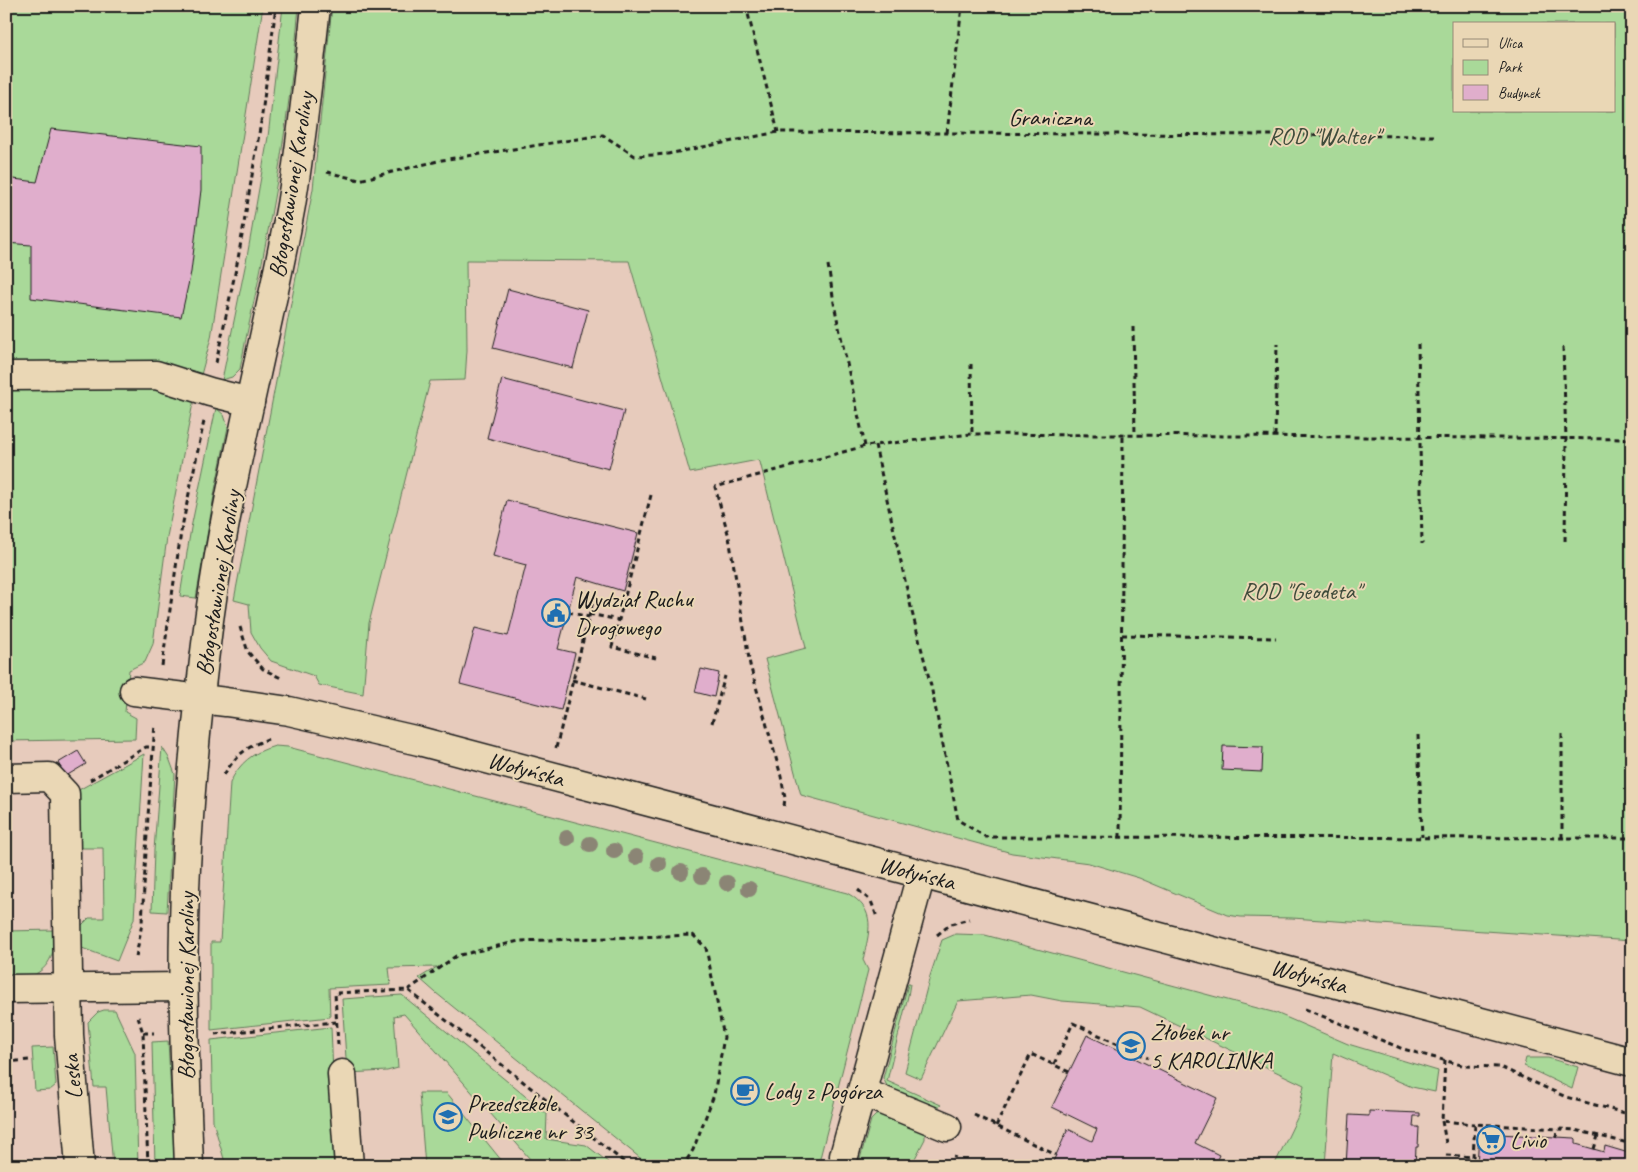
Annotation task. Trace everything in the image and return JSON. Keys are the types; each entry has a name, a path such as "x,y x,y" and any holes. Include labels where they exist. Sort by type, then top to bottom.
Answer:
{"street":[{"name":"Błogosławionej Karoliny","path":"189,1166 184,923 189,814 200,698 226,513 291,204 316,6"},
{"path":"6,376 156,375 250,402"},
{"name":"Wołyńska","path":"146,692 289,711 420,741 1632,1062"},
{"name":"Leska","path":"6,778 50,777 65,794 69,1035 80,1166"},
{"path":"844,1156 921,875"},
{"path":"6,990 184,987"},
{"path":"342,1074 350,1166"},
{"path":"862,1092 958,1120"}],"path":[{"path":"214,372 238,259 262,122 276,6"},
{"path":"746,6 778,132"},
{"path":"947,134 962,6"},
{"name":"Graniczna","path":"297,166 359,180 442,160 603,134 635,156 668,154 778,132 1434,136"},
{"path":"828,265 835,308 865,446"},
{"path":"1133,327 1134,435"},
{"path":"1275,436 1278,344"},
{"path":"1418,344 1422,544"},
{"path":"1563,347 1566,438 1565,545"},
{"path":"971,364 972,434"},
{"path":"148,1166 142,1033 135,1008 133,970 142,923 153,747 146,692 205,415"},
{"path":"781,776 750,665 729,537 716,487 865,446 972,434 1632,438"},
{"path":"1120,838 1123,435"},
{"path":"875,445 912,612 931,686 958,820 986,837 1632,838"},
{"path":"651,495 612,648 656,658"},
{"path":"555,753 595,593"},
{"path":"568,612 619,620"},
{"path":"240,623 241,634 248,652 263,669 287,679"},
{"path":"1122,635 1276,638"},
{"path":"712,723 724,676"},
{"path":"572,680 646,698"},
{"path":"1562,734 1562,837"},
{"path":"1418,735 1422,837"},
{"path":"222,779 231,763 245,749 275,738"},
{"path":"121,763 146,747 153,747"},
{"path":"936,938 940,932 951,924 962,920 976,919"},
{"path":"342,1074 339,1072 335,993 408,990 456,956 519,941 693,935 706,948 724,1037 714,1094 693,1150 683,1166"},
{"path":"408,990 629,1166"},
{"path":"1304,1009 1403,1049 1465,1066 1500,1067 1566,1098 1632,1115"},
{"path":"207,1035 336,1022"},
{"path":"1054,1064 1074,1023 1148,1058"},
{"path":"996,1126 1031,1054 1069,1072"},
{"path":"6,1062 29,1060"},
{"path":"1444,1060 1442,1121 1446,1143"},
{"path":"958,1120 996,1126 1056,1155"},
{"path":"1442,1121 1575,1130 1632,1144"},
{"path":"1446,1156 1475,1157 1475,1124"},
{"path":"1490,1125 1490,1134"},
{"path":"1556,1138 1557,1128"},
{"path":"1594,1149 1598,1136"}],"green space":[{"path":"6,6 263,6 211,338 192,408 167,537 153,644 145,662 129,670 125,712 136,718 135,739 6,741"},
{"path":"283,6 299,6 289,99 270,222 240,369 232,377 222,380 247,257 268,137"},
{"path":"332,6 1632,6 1632,941 1227,915 1139,878 1089,863 1012,853 801,795 765,659 806,648 760,462 758,460 690,473 629,261 466,260 467,350 465,380 430,381 369,623 363,694 319,685 314,676 271,661 260,648 251,632 249,604 234,600 313,189"},
{"path":"216,408 224,415 228,427 196,598 180,596 191,528"},
{"path":"275,746 288,747 847,893 857,900 867,914 869,922 863,960 868,970 820,1158 823,1166 650,1166 419,978 437,967 389,968 391,985 329,988 330,1017 211,1030 211,942 220,942 230,783 242,764 248,759"},
{"path":"162,747 169,758 175,774 167,912 152,911 154,850"},
{"path":"144,754 134,919 117,961 82,948 80,938 81,926 89,918 104,918 103,848 79,848 75,792"},
{"path":"55,930 51,958 43,969 27,977 6,976 6,931"},
{"path":"956,934 985,935 1276,1013 1348,1044 1438,1071 1435,1092 1412,1087 1333,1053 1325,1166 1274,1166 1298,1116 1304,1085 1140,1007 1062,1001 1031,995 958,1001 921,1079 905,1072 930,976 942,940"},
{"path":"908,984 910,984 908,996 887,1081 941,1105 937,1108 932,1108 890,1088 883,1078"},
{"path":"402,995 547,1114 546,1139 586,1145 613,1166 536,1166 404,1014 394,1016 398,1068 387,1071 347,1073 342,999"},
{"path":"115,1010 135,1053 138,1166 113,1166 106,1087 94,1087 88,1022 98,1012"},
{"path":"331,1027 337,1166 226,1166 213,1121 211,1040"},
{"path":"168,1041 175,1166 155,1166 152,1042"},
{"path":"53,1047 56,1085 50,1090 35,1091 32,1048"},
{"path":"1526,1058 1548,1058 1578,1067 1572,1089 1524,1066"},
{"path":"419,1093 447,1093 506,1166 425,1166"},
{"path":"883,1113 925,1133 925,1139 911,1166 858,1166 871,1120 876,1115"}],"building":[{"path":"51,129 201,146 201,190 191,272 181,317 31,298 31,245 6,243 6,178 37,182"},
{"path":"508,289 588,310 573,368 493,348"},
{"path":"502,379 624,411 609,469 487,438"},
{"path":"507,500 638,533 623,591 577,577 558,649 575,653 561,710 460,684 475,628 508,636 526,565 493,556"},
{"path":"701,669 719,673 714,697 695,692"},
{"path":"1223,746 1263,747 1262,772 1222,770"},
{"path":"78,751 86,764 66,776 58,763"},
{"path":"1087,1035 1217,1098 1195,1143 1219,1155 1214,1166 1051,1166 1068,1129 1092,1141 1097,1129 1052,1107"},
{"path":"1369,1111 1420,1113 1420,1116 1414,1116 1413,1127 1419,1127 1415,1166 1346,1166 1349,1115 1369,1116"},
{"path":"1479,1133 1575,1138 1576,1144 1604,1152 1605,1146 1632,1154 1632,1166 1477,1166"}],"place":[{"name":"Wydział Ruchu Drogowego","path":"556,613"},
{"name":"Żłobek nr 5 KAROLINKA","path":"1131,1046"},
{"name":"Lody z Pogórza","path":"745,1091"},
{"name":"Przedszkole Publiczne nr 33","path":"448,1117"},
{"name":"Livio","path":"1491,1140"}],"park label":[{"name":"ROD \"Walter\"","path":"1324,136"},
{"name":"ROD \"Geodeta\"","path":"1301,591"}]}
